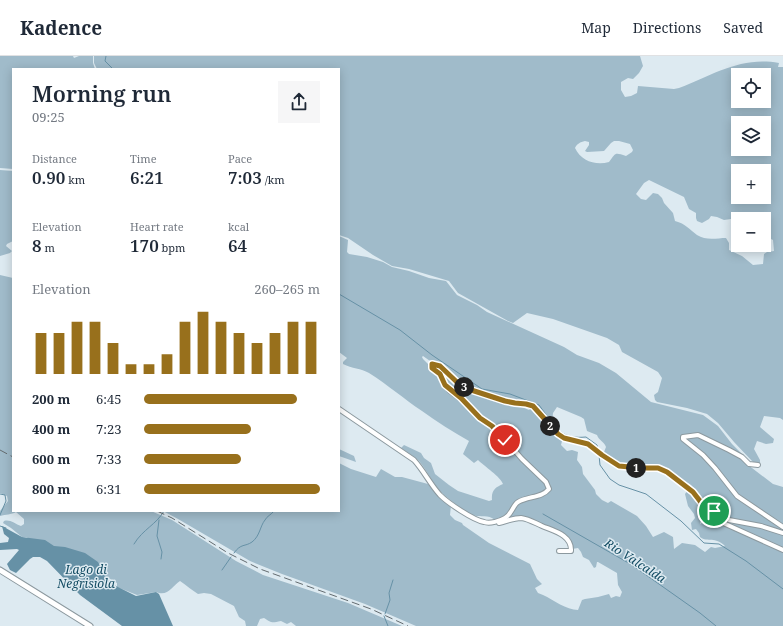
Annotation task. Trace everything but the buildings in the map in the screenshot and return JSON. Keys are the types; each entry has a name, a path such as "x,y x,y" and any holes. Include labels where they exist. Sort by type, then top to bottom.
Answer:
{"main road":[{"path":"0,570 90,626"}],"street":[{"path":"340,410 414,460 440,495 450,504 484,522 503,519 509,516 518,502 546,493 549,489 548,484 522,459 492,426 480,418 461,398 445,385 440,374 432,368 432,364 440,366 462,387 505,401 533,406 558,434 564,438 588,444 619,466 658,468 667,472 693,492 710,514 721,522 783,550"},
{"path":"758,465 749,464 729,450 698,435 683,438 703,455 737,496 783,527"},
{"path":"710,514 712,510 729,520 761,526 783,533"},
{"path":"496,521 498,523 523,518 557,532 572,545 571,551 559,551"}],"shaded area":[{"path":"0,56 73,56 74,58 79,56 93,56 95,68 12,68 12,169 0,168"},
{"path":"94,56 640,56 643,66 639,73 633,79 628,78 621,82 621,90 625,97 637,93 638,86 674,89 740,64 752,62 779,63 778,67 783,67 783,420 780,418 764,416 760,427 774,439 773,443 766,444 757,441 754,449 760,463 758,464 753,462 718,423 707,414 657,402 654,395 658,392 662,378 658,372 622,352 619,345 607,338 553,319 527,313 513,323 458,293 449,281 409,269 392,266 348,238 340,235 340,68 96,68 94,63","holes":["585,141 589,142 589,145 585,151 587,152 604,151 614,141 630,144 633,150 626,156 616,154 609,162 594,163 581,156 575,148 580,143"]},
{"path":"0,170 12,171 12,242 6,246 12,251 0,256"},
{"path":"340,236 348,240 347,252 349,254 367,257 383,262 392,267 429,278 446,281 457,295 487,312 564,347 577,355 599,363 616,373 651,402 703,415 718,426 732,444 751,463 704,436 683,437 709,462 737,497 783,529 783,532 721,515 703,501 691,485 674,475 653,466 630,466 617,463 604,452 606,447 597,435 587,431 584,419 581,417 557,407 553,413 552,424 535,406 492,395 464,385 423,356 423,359 439,375 442,383 491,427 498,437 547,485 547,490 540,494 518,500 508,515 495,520 490,517 472,515 444,495 419,461 401,448 404,445 421,453 424,458 431,463 435,474 458,491 489,501 492,500 494,489 503,484 502,481 478,460 474,463 463,454 469,441 433,419 369,373 343,364 347,358 340,353"},
{"path":"0,275 12,278 12,512 16,512 0,516 0,511 8,501 7,496 0,493"},
{"path":"433,366 438,367 462,388 529,410 530,409 520,405 526,406 536,411 556,434 555,436 562,441 561,445 567,451 572,450 578,452 577,460 582,467 583,474 595,490 596,494 602,500 608,503 611,501 637,516 653,537 664,532 673,537 674,549 682,543 695,545 705,552 711,547 715,548 725,546 715,540 703,539 700,537 696,529 692,530 691,523 695,518 688,506 685,494 688,490 706,511 702,516 700,524 706,521 713,525 726,525 783,552 783,626 416,626 365,604 250,561 165,512 340,512 340,464 351,469 376,477 381,469 395,477 402,477 428,484 451,505 450,515 455,520 462,523 489,543 530,564 537,579 542,584 535,588 538,593 574,610 578,610 582,600 585,599 609,594 611,598 616,596 620,597 622,592 618,585 617,573 598,562 594,568 589,560 583,557 578,548 572,549 568,542 560,535 524,518 503,522 512,514 517,504 539,498 544,495 550,489 550,484 462,397 446,384 444,379"},
{"path":"697,437 703,438 741,459 773,484 783,487 783,526 738,495 684,439"},
{"path":"340,449 354,456 356,462 340,456"},
{"path":"16,512 153,512 172,520 236,561 263,575 348,603 402,626 296,626 291,622 287,624 281,621 272,622 264,618 260,619 257,626 246,626 245,621 239,617 234,606 211,594 198,594 180,581 164,593 156,592 137,595 117,587 117,583 107,577 26,537 22,537 3,523 4,521 8,521 21,526 24,524 24,519"},
{"path":"713,513 720,517 783,534 783,549 729,524"}],"water":[{"name":"Lago di Negrisiola","path":"2,526 22,537 45,540 54,546 65,547 85,553 98,562 107,579 116,586 136,596 156,592 159,594 173,626 122,626 80,595 47,561 40,557 33,557 30,559 16,573 10,570 7,564 19,550 0,550 0,543 8,542 9,538 4,534"}],"waterway":[{"path":"106,56 105,61 112,68"},
{"path":"340,295 400,330 432,355 482,389 510,394 539,405 552,423"},
{"path":"558,430 571,436 586,437 597,445 598,450"},
{"path":"599,455 600,465 610,479 619,485 646,494 681,521 704,543 719,544 746,561 783,589"},
{"path":"0,494 5,495 6,501 0,515"},
{"path":"134,544 141,534 157,520 163,512"},
{"path":"234,553 241,546 255,540 262,525 273,512"},
{"name":"Rio Valcalda","path":"543,514 632,565 716,626"},
{"path":"159,520 157,536 162,552 161,559"},
{"path":"0,526 6,528"},
{"path":"222,570 231,557"},
{"path":"385,614 390,600 389,593 393,580"},
{"path":"384,616 388,626"}],"railway":[{"path":"0,450 12,456"},
{"path":"159,512 172,518 228,553 260,569 371,609 408,626"}],"route":[{"path":"505,440 492,426 486,421 482,420 461,398 443,383 439,372 432,368 432,364 440,366 462,387 505,401 530,404 539,411 558,434 564,438 581,441 588,444 619,466 658,468 667,472 693,492 710,514 712,510 714,511"}]}
